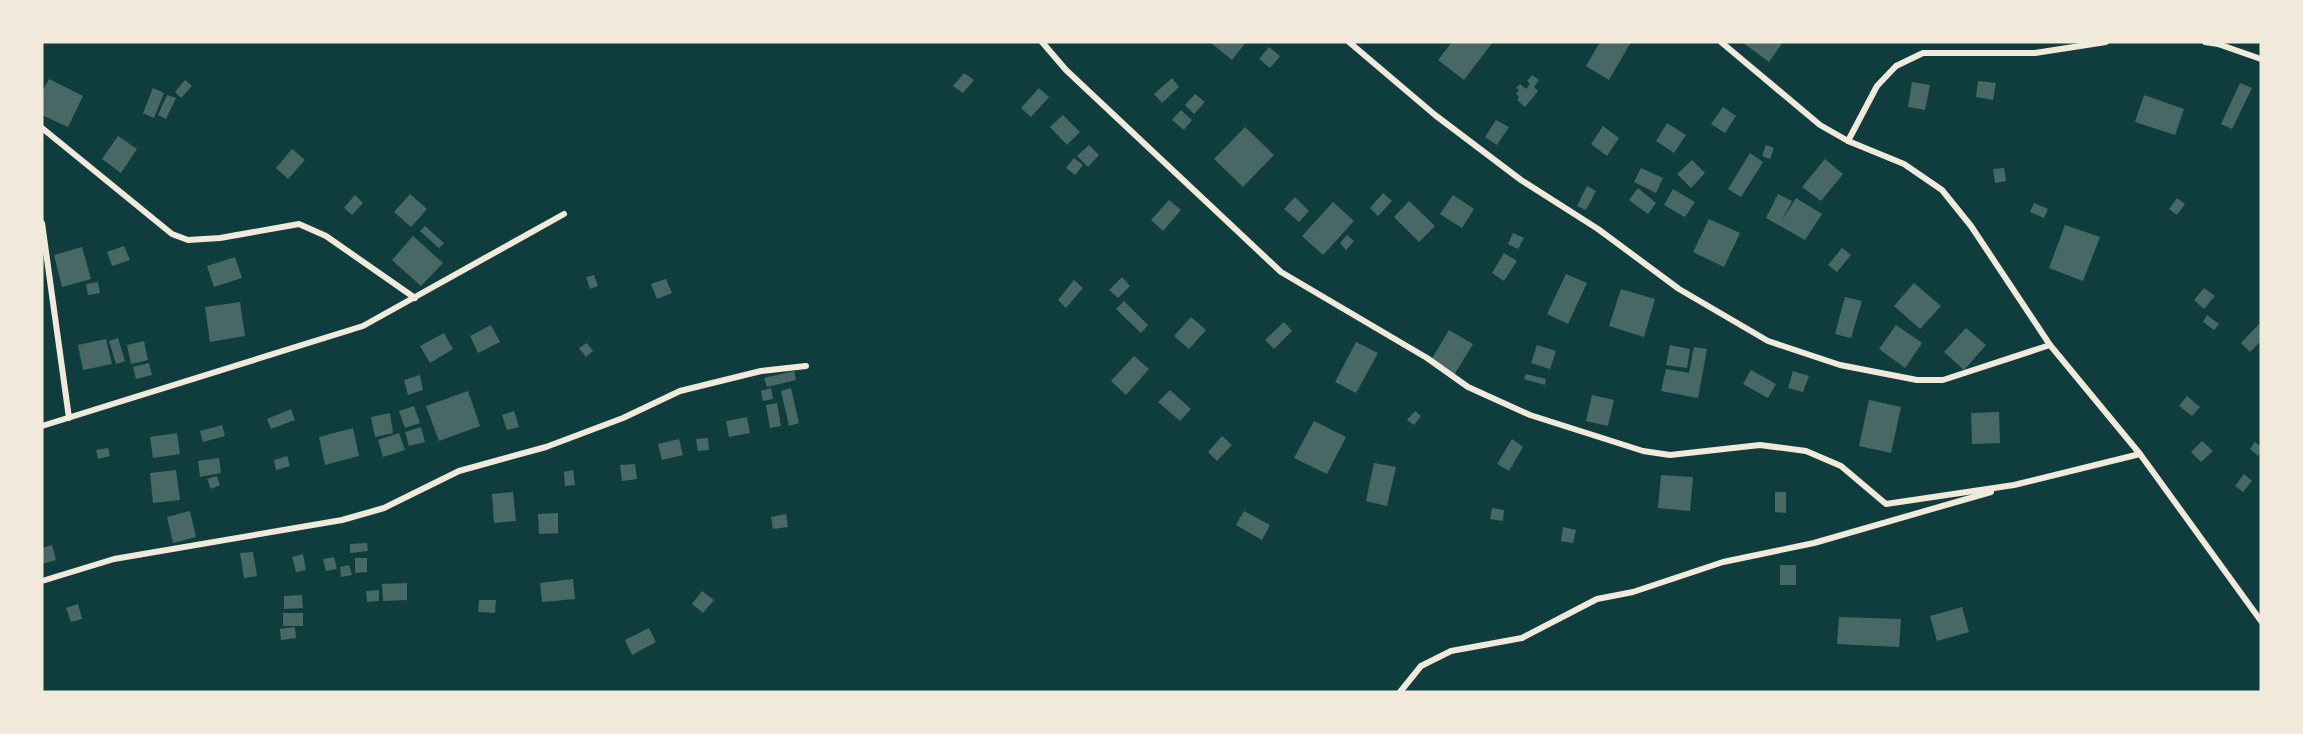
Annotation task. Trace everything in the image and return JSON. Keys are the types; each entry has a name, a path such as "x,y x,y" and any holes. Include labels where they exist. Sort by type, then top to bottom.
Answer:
{"street":[{"path":"1042,42 1066,70 1281,273 1427,358 1468,387 1530,416 1643,451 1670,455 1760,445 1806,451 1841,466 1886,504 2014,485"},
{"path":"1349,42 1435,115 1521,180 1598,229 1679,290 1768,341 1840,365 1917,381 1943,380 2050,345"},
{"path":"1721,42 1820,125 1848,141 1904,164 1942,190 1971,226 2050,345 2140,454 2261,621"},
{"path":"1848,141 1877,86 1896,66 1923,53 2035,52 2106,42"},
{"path":"2205,42 2218,44 2261,59"},
{"path":"42,128 172,234 188,240 220,238 299,224 326,236 415,298"},
{"path":"42,426 363,326 564,214"},
{"path":"42,223 69,418"},
{"path":"42,581 114,559 342,520 384,508 459,471 546,447 579,435 680,391 761,371 806,366"},
{"path":"1400,692 1421,666 1451,651 1522,638 1598,599 1633,592 1723,562 1814,543 2014,485 2140,454"}],"building":[{"path":"1210,42 1246,42 1232,60"},
{"path":"1452,42 1492,43 1464,80 1438,60"},
{"path":"1600,42 1631,42 1609,80 1586,66"},
{"path":"1742,42 1783,42 1769,62"},
{"path":"1269,47 1280,56 1270,68 1259,59"},
{"path":"964,73 974,80 963,93 953,86"},
{"path":"1532,75 1539,80 1534,87 1538,91 1525,107 1517,100 1519,97 1516,94 1519,90 1516,88 1520,84 1526,89 1530,84 1527,81"},
{"path":"1172,78 1179,87 1162,103 1154,94"},
{"path":"49,79 83,96 68,127 42,115 42,92"},
{"path":"185,80 192,86 181,98 175,92"},
{"path":"1978,81 1996,83 1993,100 1976,97"},
{"path":"1912,82 1930,85 1925,110 1908,107"},
{"path":"2240,83 2252,88 2232,129 2221,124"},
{"path":"153,88 164,93 154,118 143,113"},
{"path":"1039,88 1049,97 1031,117 1021,108"},
{"path":"1195,94 1205,102 1194,114 1185,105"},
{"path":"167,95 176,98 166,119 158,115"},
{"path":"2144,95 2184,109 2175,135 2135,122"},
{"path":"1723,107 1736,116 1725,133 1711,124"},
{"path":"1181,110 1192,120 1184,130 1172,120"},
{"path":"1063,115 1080,132 1067,145 1050,127"},
{"path":"1496,120 1509,127 1497,145 1485,137"},
{"path":"1667,123 1686,135 1674,153 1656,141"},
{"path":"1603,126 1619,138 1607,156 1591,144"},
{"path":"1245,127 1274,155 1243,187 1214,159"},
{"path":"118,136 137,149 121,173 102,159"},
{"path":"1089,145 1099,155 1088,167 1077,156"},
{"path":"1766,145 1774,148 1770,159 1762,156"},
{"path":"292,149 305,160 288,179 276,168"},
{"path":"1750,153 1763,162 1741,197 1728,189"},
{"path":"1074,158 1083,165 1075,175 1066,168"},
{"path":"1825,159 1843,174 1821,201 1802,187"},
{"path":"1692,160 1705,173 1691,188 1677,174"},
{"path":"1641,168 1663,178 1656,193 1634,182"},
{"path":"2004,168 2006,181 1995,183 1993,169"},
{"path":"1587,186 1596,191 1586,210 1577,206"},
{"path":"1638,188 1656,203 1648,214 1629,200"},
{"path":"1673,189 1695,202 1685,217 1664,205"},
{"path":"1383,193 1392,201 1378,216 1370,208"},
{"path":"410,194 427,209 411,227 394,212"},
{"path":"1778,194 1792,201 1781,222 1796,198 1822,214 1805,240 1766,218"},
{"path":"355,195 363,203 352,215 344,208"},
{"path":"1453,195 1474,209 1462,228 1440,214"},
{"path":"1295,197 1309,211 1299,222 1284,209"},
{"path":"2177,198 2185,204 2177,215 2169,209"},
{"path":"1169,200 1181,210 1163,231 1151,220"},
{"path":"1409,201 1435,226 1419,242 1394,217"},
{"path":"1333,202 1354,221 1323,255 1302,236"},
{"path":"2034,203 2048,209 2044,218 2030,212"},
{"path":"1709,219 1740,233 1724,267 1693,252"},
{"path":"2065,225 2100,237 2083,281 2049,268"},
{"path":"425,226 444,243 439,248 420,231"},
{"path":"1513,233 1524,238 1518,249 1508,244"},
{"path":"1347,235 1354,241 1346,250 1340,243"},
{"path":"413,236 443,263 421,286 392,260"},
{"path":"124,246 130,260 112,266 107,252"},
{"path":"82,247 91,279 62,287 54,255"},
{"path":"1842,248 1851,255 1837,272 1828,265"},
{"path":"1504,253 1517,261 1504,281 1492,273"},
{"path":"235,257 242,278 214,287 207,266"},
{"path":"1566,274 1587,283 1568,324 1547,314"},
{"path":"594,275 598,286 590,289 586,277"},
{"path":"1122,277 1130,286 1118,298 1109,290"},
{"path":"666,279 672,293 657,299 651,284"},
{"path":"1074,280 1083,288 1066,308 1058,300"},
{"path":"98,282 100,293 88,295 86,284"},
{"path":"1914,283 1941,306 1920,329 1894,306"},
{"path":"2204,288 2215,296 2204,309 2194,300"},
{"path":"1621,289 1655,299 1644,337 1609,326"},
{"path":"1845,297 1862,301 1851,338 1835,334"},
{"path":"1124,301 1148,325 1141,333 1116,309"},
{"path":"240,302 245,336 210,342 205,307"},
{"path":"2207,315 2219,324 2214,330 2203,322"},
{"path":"1191,317 1206,330 1189,349 1174,336"},
{"path":"1284,322 1292,331 1274,349 1265,340"},
{"path":"2259,324 2261,341 2250,352 2241,343"},
{"path":"491,325 500,342 478,353 470,336"},
{"path":"1896,325 1922,343 1905,368 1879,349"},
{"path":"1966,328 1986,345 1964,370 1944,352"},
{"path":"1449,330 1473,344 1454,375 1431,360"},
{"path":"444,333 453,349 430,363 420,346"},
{"path":"118,338 125,361 116,364 109,341"},
{"path":"106,339 112,364 83,370 78,345"},
{"path":"144,341 148,360 131,364 127,345"},
{"path":"1356,342 1378,353 1356,393 1335,382"},
{"path":"587,343 593,351 586,357 579,348"},
{"path":"1537,345 1556,351 1550,369 1531,363"},
{"path":"1670,345 1690,349 1687,368 1666,365"},
{"path":"1694,347 1707,349 1698,398 1661,391 1666,369 1689,373"},
{"path":"1134,356 1149,369 1126,395 1111,381"},
{"path":"149,363 152,375 136,379 133,367"},
{"path":"1751,370 1776,384 1768,398 1743,384"},
{"path":"794,371 796,380 767,387 764,378"},
{"path":"1793,371 1809,376 1803,392 1788,388"},
{"path":"1526,374 1546,379 1545,385 1524,379"},
{"path":"420,375 423,390 408,395 404,380"},
{"path":"771,388 773,399 763,401 761,391"},
{"path":"791,388 799,423 789,426 781,391"},
{"path":"1170,390 1191,409 1180,421 1158,402"},
{"path":"468,391 480,426 439,441 426,406"},
{"path":"1592,395 1614,400 1608,426 1586,421"},
{"path":"2187,396 2200,407 2192,416 2179,406"},
{"path":"1869,400 1901,407 1891,453 1859,446"},
{"path":"777,403 781,426 770,428 766,405"},
{"path":"414,406 420,423 405,428 399,411"},
{"path":"291,409 295,420 271,429 267,419"},
{"path":"514,411 519,427 507,430 502,415"},
{"path":"1415,411 1421,416 1414,425 1407,420"},
{"path":"1999,412 2000,443 1972,444 1971,413"},
{"path":"390,413 393,433 375,437 371,417"},
{"path":"747,417 750,433 729,437 726,421"},
{"path":"1314,421 1346,437 1327,474 1294,458"},
{"path":"222,425 225,436 203,442 200,431"},
{"path":"421,427 425,442 409,446 405,432"},
{"path":"353,428 359,456 325,465 319,437"},
{"path":"177,433 180,454 153,458 150,437"},
{"path":"399,433 405,450 383,457 378,440"},
{"path":"1222,436 1232,445 1217,461 1208,452"},
{"path":"708,438 709,450 698,451 696,439"},
{"path":"679,439 683,455 662,460 658,444"},
{"path":"1512,439 1523,447 1509,471 1497,464"},
{"path":"2202,441 2213,451 2201,462 2191,452"},
{"path":"2255,442 2261,447 2258,456 2250,449"},
{"path":"108,448 110,456 98,459 96,450"},
{"path":"287,456 290,466 276,470 274,460"},
{"path":"219,458 221,473 200,477 198,461"},
{"path":"1374,463 1396,467 1387,506 1366,501"},
{"path":"635,464 637,479 622,481 620,465"},
{"path":"176,470 180,500 153,503 150,473"},
{"path":"573,470 575,485 565,486 564,472"},
{"path":"2244,474 2252,481 2243,492 2235,486"},
{"path":"1661,475 1693,477 1690,511 1658,508"},
{"path":"217,476 220,485 211,489 207,479"},
{"path":"513,492 516,521 494,523 492,494"},
{"path":"1775,492 1786,492 1786,513 1775,512"},
{"path":"1492,508 1504,510 1503,521 1490,519"},
{"path":"190,511 196,537 173,543 167,517"},
{"path":"1244,511 1270,525 1262,540 1236,525"},
{"path":"558,513 558,533 539,534 538,514"},
{"path":"786,514 788,527 773,529 771,517"},
{"path":"1563,527 1576,530 1573,543 1561,541"},
{"path":"367,543 368,551 350,553 350,544"},
{"path":"52,545 56,560 42,564 42,548"},
{"path":"253,552 257,576 244,578 240,553"},
{"path":"303,554 306,570 296,572 292,557"},
{"path":"334,557 337,569 326,571 323,559"},
{"path":"355,558 367,558 367,572 355,573"},
{"path":"349,565 352,575 341,577 340,567"},
{"path":"1780,565 1796,565 1796,585 1780,585"},
{"path":"573,579 575,599 542,602 540,583"},
{"path":"407,583 407,600 383,601 382,584"},
{"path":"379,590 379,601 367,602 366,591"},
{"path":"702,591 714,600 703,613 692,604"},
{"path":"302,595 303,608 284,609 284,596"},
{"path":"479,600 496,600 495,613 478,612"},
{"path":"78,604 82,619 71,622 66,608"},
{"path":"1962,607 1969,632 1937,641 1930,616"},
{"path":"283,613 303,613 303,626 283,626"},
{"path":"1839,617 1901,619 1899,647 1837,644"},
{"path":"295,627 296,638 281,640 280,629"},
{"path":"649,628 656,642 632,655 625,640"}]}
